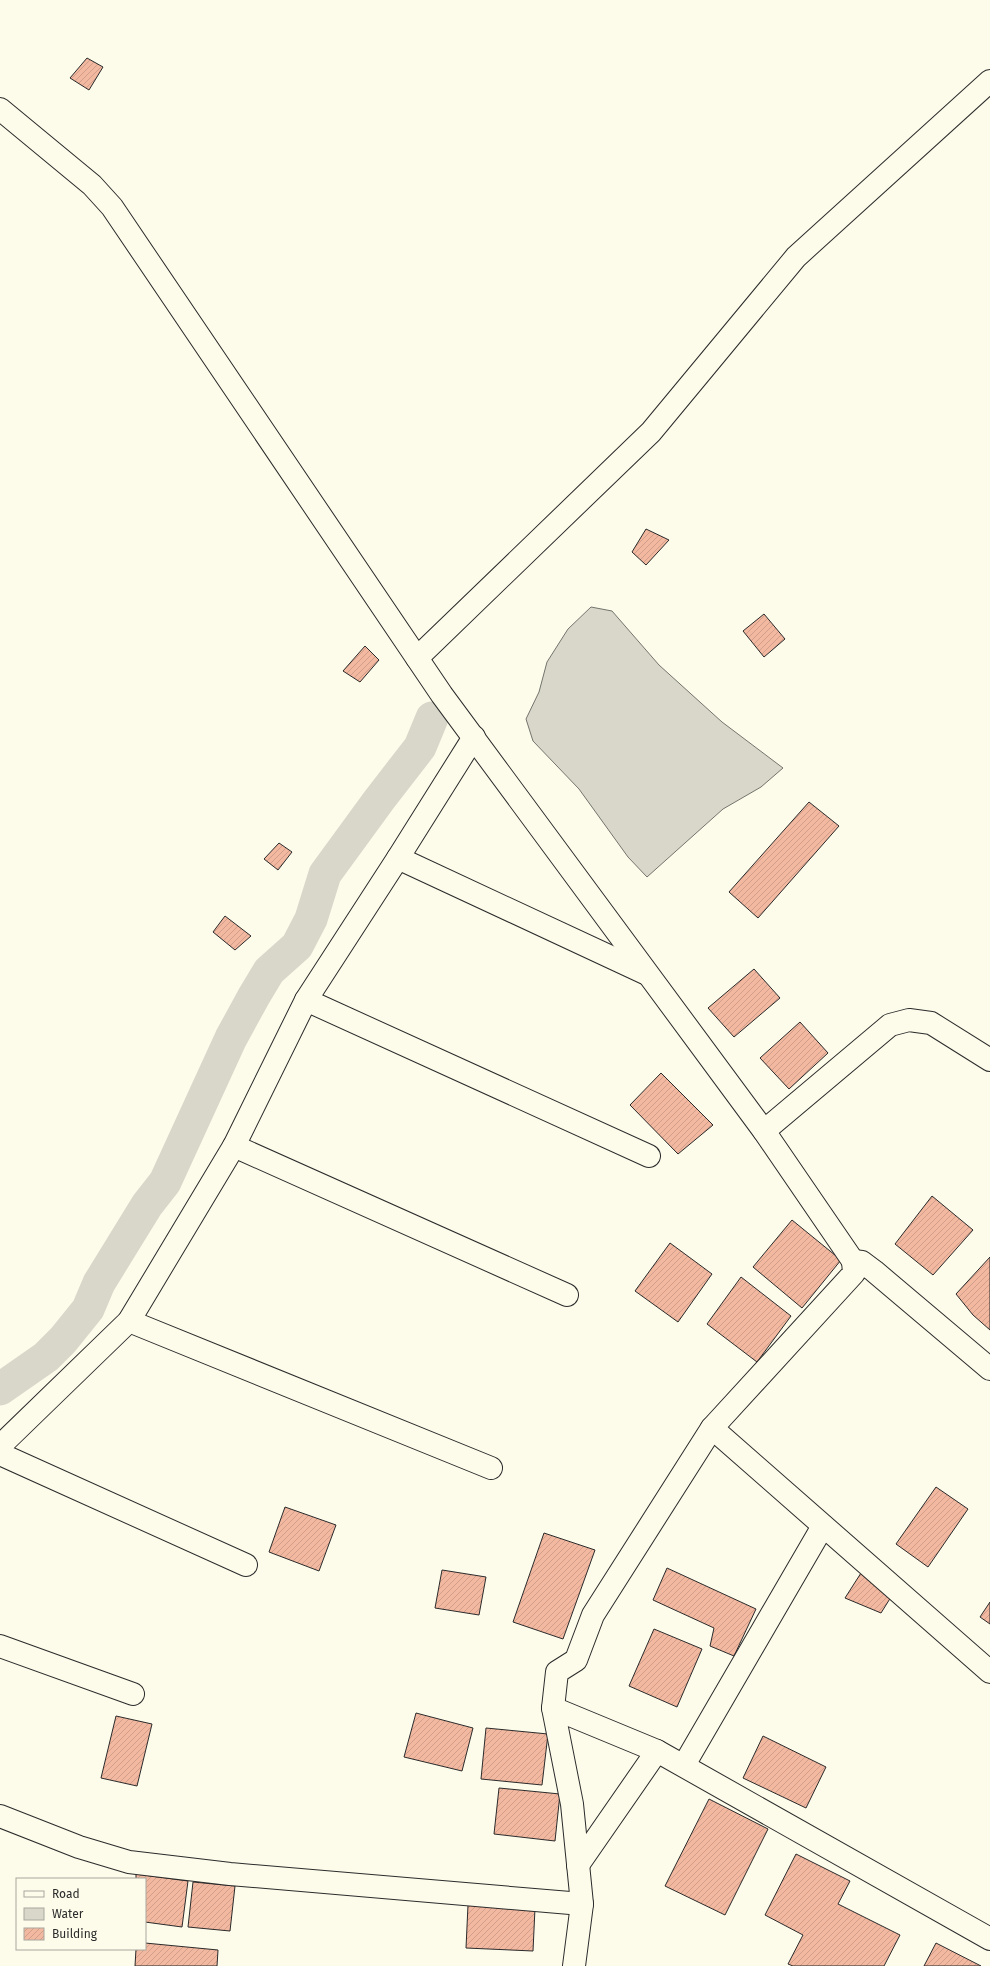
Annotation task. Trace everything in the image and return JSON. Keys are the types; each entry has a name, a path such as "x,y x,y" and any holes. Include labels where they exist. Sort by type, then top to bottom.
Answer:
{"street":[{"path":"417,658 651,432 796,257 990,81"},
{"path":"0,109 92,185 112,207 442,695 764,1131 853,1261 854,1273 712,1428 594,1615 576,1660 558,1672 553,1708 572,1804 582,1904 574,1966"},
{"path":"0,1446 129,1321 234,1146 306,1000 474,737"},
{"path":"398,858 648,974"},
{"path":"306,1000 649,1156"},
{"path":"764,1131 890,1025 909,1020 931,1023 990,1060"},
{"path":"234,1146 567,1295"},
{"path":"853,1261 862,1262 874,1271 990,1369"},
{"path":"129,1321 491,1468"},
{"path":"712,1428 990,1672"},
{"path":"0,1454 246,1565"},
{"path":"684,1765 823,1526"},
{"path":"0,1646 134,1694"},
{"path":"553,1708 657,1751 684,1765 990,1940"},
{"path":"578,1865 657,1751"},
{"path":"0,1816 79,1848 129,1862 230,1874 582,1904"}],"water":[{"path":"591,607 612,611 659,665 722,722 783,768 761,787 723,809 647,877 628,857 579,789 533,741 526,719 539,692 547,662 568,629"}],"building":[{"path":"87,58 103,67 89,90 70,78"},
{"path":"646,529 669,540 646,565 632,552"},
{"path":"764,614 785,639 764,657 743,631"},
{"path":"365,646 379,660 360,682 343,671"},
{"path":"809,802 839,826 758,918 729,892"},
{"path":"279,843 292,852 278,870 264,859"},
{"path":"225,916 251,936 235,950 213,932"},
{"path":"754,969 780,998 734,1037 708,1008"},
{"path":"800,1022 828,1053 789,1089 760,1058"},
{"path":"661,1073 713,1125 678,1154 630,1105"},
{"path":"932,1196 973,1230 933,1275 895,1244"},
{"path":"792,1220 841,1260 802,1308 753,1267"},
{"path":"670,1243 712,1274 678,1322 635,1291"},
{"path":"990,1257 990,1330 973,1315 956,1294"},
{"path":"741,1277 791,1316 757,1362 707,1324"},
{"path":"936,1487 968,1509 928,1567 896,1544"},
{"path":"285,1507 336,1525 319,1571 269,1552"},
{"path":"544,1533 595,1550 563,1639 513,1622"},
{"path":"667,1568 756,1609 734,1656 710,1646 714,1628 653,1600"},
{"path":"442,1570 486,1577 479,1615 435,1608"},
{"path":"861,1573 891,1597 881,1613 845,1598"},
{"path":"990,1602 990,1624 980,1617"},
{"path":"654,1629 702,1649 677,1707 629,1686"},
{"path":"416,1713 473,1728 462,1771 404,1757"},
{"path":"116,1716 152,1724 137,1786 101,1778"},
{"path":"486,1728 548,1734 542,1785 481,1779"},
{"path":"763,1736 826,1767 806,1808 743,1778"},
{"path":"499,1788 560,1794 555,1841 494,1834"},
{"path":"709,1799 768,1829 725,1915 665,1886"},
{"path":"796,1854 850,1881 838,1904 900,1935 884,1966 793,1966 788,1964 803,1935 765,1915"},
{"path":"136,1874 188,1881 182,1927 146,1922 146,1878 136,1878"},
{"path":"193,1882 235,1886 230,1931 188,1927"},
{"path":"468,1905 535,1908 533,1951 466,1948"},
{"path":"146,1943 218,1950 217,1966 135,1966 136,1950 146,1950"},
{"path":"936,1943 981,1966 924,1966"}],"waterway":[{"path":"0,1389 46,1357 63,1340 88,1309 99,1283 147,1205 165,1182 231,1038 254,996 269,971 297,946 311,919 325,874 420,747 432,718"}]}
